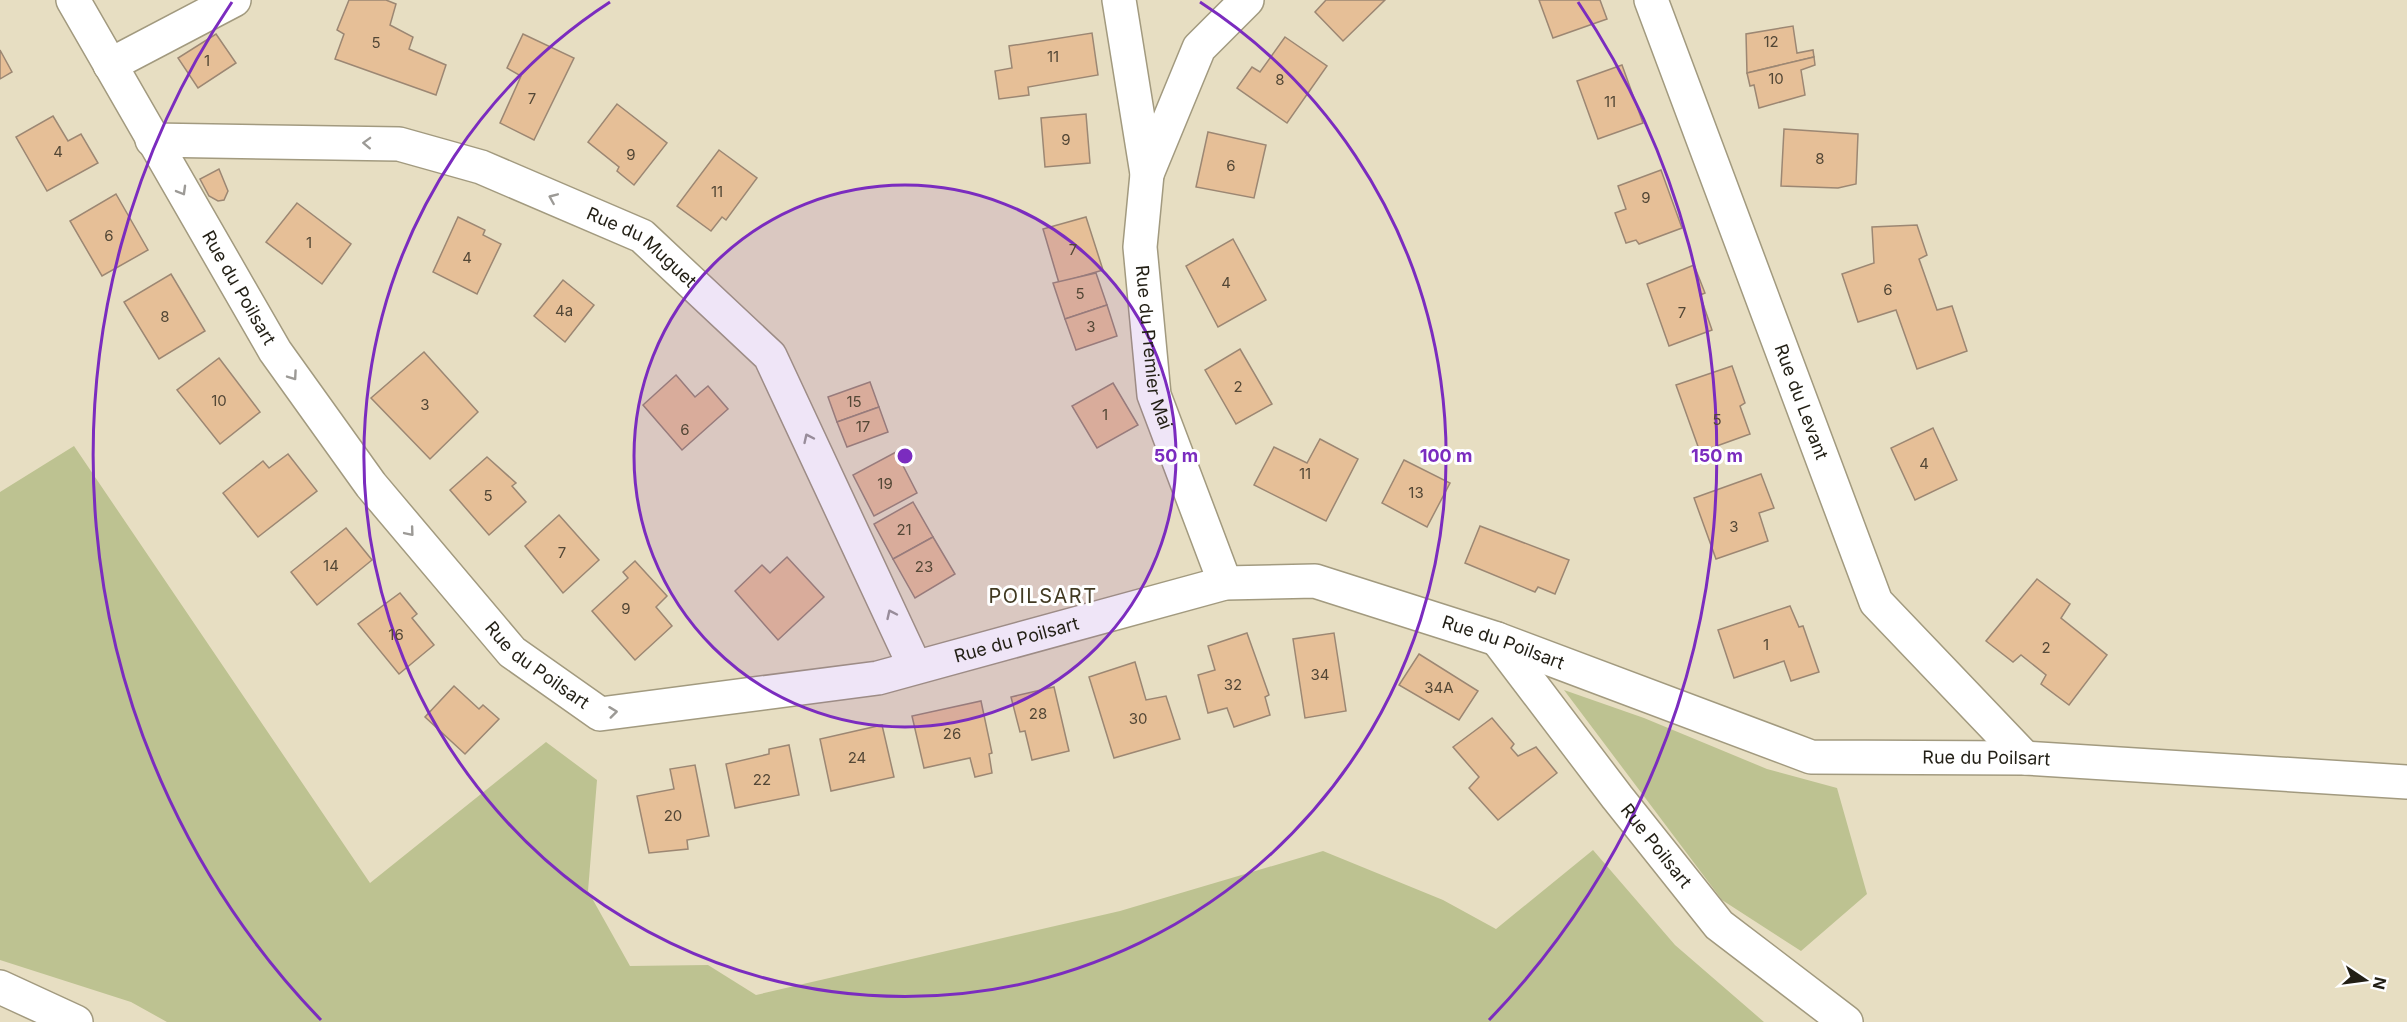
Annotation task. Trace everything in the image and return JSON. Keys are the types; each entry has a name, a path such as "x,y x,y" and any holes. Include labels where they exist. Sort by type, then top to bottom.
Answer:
{"street":[{"name":"Rue du Poilsart","path":"73,0 275,351 371,485 512,652 600,714 878,678 1226,583 1315,582 1497,639 1811,757 2025,758 2407,782"},
{"path":"110,65 234,0"},
{"name":"Rue du Premier Mai","path":"1119,0 1147,174 1140,247 1154,395 1226,583"},
{"name":"Rue du Premier Mai","path":"1147,174 1199,48 1247,0"},
{"name":"Rue du Levant","path":"1651,0 1876,602 2025,758"},
{"name":"Rue du Muguet","path":"152,140 399,144 481,167 642,236 770,356 915,668"},
{"name":"Rue Poilsart","path":"1497,639 1617,797 1719,925 1846,1022"},
{"path":"0,987 76,1022"}],"green space":[{"path":"74,446 370,883 546,742 597,780 588,891 630,966 708,965 756,995 1120,911 1323,851 1443,900 1496,929 1593,850 1675,945 1764,1022 167,1022 131,1002 0,960 0,492"},
{"path":"1564,690 1644,718 1767,769 1837,788 1867,894 1801,951 1722,900"}],"building":[{"path":"349,0 386,0 396,4 390,25 413,37 409,49 446,65 436,95 335,59 344,34 337,30"},
{"path":"1326,0 1385,0 1343,41 1315,12"},
{"path":"1539,0 1600,0 1607,19 1553,38"},
{"path":"1793,26 1797,53 1813,50 1814,57 1747,73 1746,34"},
{"path":"1092,33 1098,75 1028,87 1029,95 999,99 995,71 1012,68 1009,46"},
{"path":"216,34 236,63 198,88 178,58"},
{"path":"523,34 574,58 534,140 500,123 521,76 507,68"},
{"path":"1285,37 1327,66 1287,123 1237,88 1252,67 1260,72"},
{"path":"0,50 12,72 0,79"},
{"path":"1814,57 1815,65 1801,70 1805,95 1759,108 1754,85 1750,86 1747,73"},
{"path":"1622,65 1643,123 1598,139 1577,81"},
{"path":"617,104 667,143 634,185 617,171 619,167 588,142"},
{"path":"1086,114 1090,163 1045,167 1041,118"},
{"path":"53,116 68,141 81,134 98,163 47,191 16,137"},
{"path":"1784,129 1858,134 1856,184 1838,188 1781,186"},
{"path":"1208,132 1266,145 1254,198 1196,187"},
{"path":"719,150 757,178 726,220 722,217 711,231 677,206"},
{"path":"219,169 228,191 224,200 218,201 209,196 200,179"},
{"path":"1661,170 1682,228 1639,244 1636,240 1626,243 1615,213 1626,209 1618,186"},
{"path":"116,194 148,250 102,276 70,221"},
{"path":"297,203 351,244 322,284 266,242"},
{"path":"458,217 485,230 483,235 501,244 477,294 433,272"},
{"path":"1086,217 1103,270 1059,283 1043,229"},
{"path":"1917,225 1927,255 1919,259 1937,310 1952,306 1967,351 1917,369 1896,310 1858,322 1842,274 1874,263 1872,227"},
{"path":"1233,239 1266,300 1218,327 1186,266"},
{"path":"1694,265 1705,293 1700,295 1712,330 1669,346 1647,284"},
{"path":"1096,273 1107,305 1065,319 1053,283"},
{"path":"171,274 205,331 159,359 124,302"},
{"path":"563,280 594,305 565,342 534,316"},
{"path":"1107,305 1117,336 1076,350 1065,319"},
{"path":"1240,349 1272,404 1236,424 1205,370"},
{"path":"424,352 478,412 430,459 371,398"},
{"path":"219,358 260,412 220,444 177,390"},
{"path":"1732,366 1745,403 1740,406 1750,434 1700,452 1676,385"},
{"path":"676,375 695,397 708,386 728,409 682,450 643,405"},
{"path":"870,382 879,407 837,422 828,397"},
{"path":"1113,383 1138,425 1097,448 1072,406"},
{"path":"879,407 888,432 847,447 837,422"},
{"path":"1933,428 1957,480 1915,500 1891,448"},
{"path":"1320,439 1358,459 1326,521 1254,485 1274,447 1307,463"},
{"path":"896,452 917,493 874,516 853,475"},
{"path":"288,454 317,491 258,537 223,493 263,461 269,468"},
{"path":"487,457 516,483 512,486 526,502 489,535 450,490"},
{"path":"1404,460 1450,483 1427,527 1382,503"},
{"path":"1761,474 1774,508 1759,513 1768,541 1716,559 1694,498"},
{"path":"913,502 933,537 893,559 874,524"},
{"path":"559,515 599,560 563,593 525,546"},
{"path":"1480,526 1569,560 1555,594 1538,587 1535,592 1465,563"},
{"path":"346,528 372,560 317,605 291,572"},
{"path":"933,537 955,574 915,598 893,559"},
{"path":"787,557 824,597 778,640 735,591 762,565 770,573"},
{"path":"635,561 667,596 656,607 672,626 635,660 592,611 628,578 623,572"},
{"path":"2037,579 2070,604 2061,618 2107,655 2069,705 2041,684 2046,675 2021,655 2013,662 1986,641"},
{"path":"400,593 417,614 412,618 434,645 399,674 358,624"},
{"path":"1790,606 1799,627 1803,626 1819,672 1791,681 1784,661 1734,678 1718,630"},
{"path":"1247,633 1269,695 1265,697 1270,715 1234,727 1227,708 1208,713 1198,675 1215,670 1208,646"},
{"path":"1334,633 1346,711 1305,718 1293,639"},
{"path":"1419,654 1478,691 1459,720 1399,685"},
{"path":"1135,662 1146,700 1166,696 1180,739 1114,758 1089,677"},
{"path":"454,686 479,709 483,705 499,719 465,754 425,717"},
{"path":"1054,687 1069,751 1032,760 1025,731 1020,732 1011,697"},
{"path":"981,701 992,753 989,754 992,773 975,777 970,758 924,768 912,716"},
{"path":"1492,718 1514,744 1511,748 1518,756 1536,747 1557,773 1498,820 1469,788 1479,777 1453,747"},
{"path":"882,725 894,777 831,791 820,739"},
{"path":"789,745 799,795 735,808 726,764 769,754 769,749"},
{"path":"695,765 709,836 687,840 688,849 649,853 637,796 674,789 670,769"}],"district":[{"name":"POILSART","path":"1043,596"}]}
